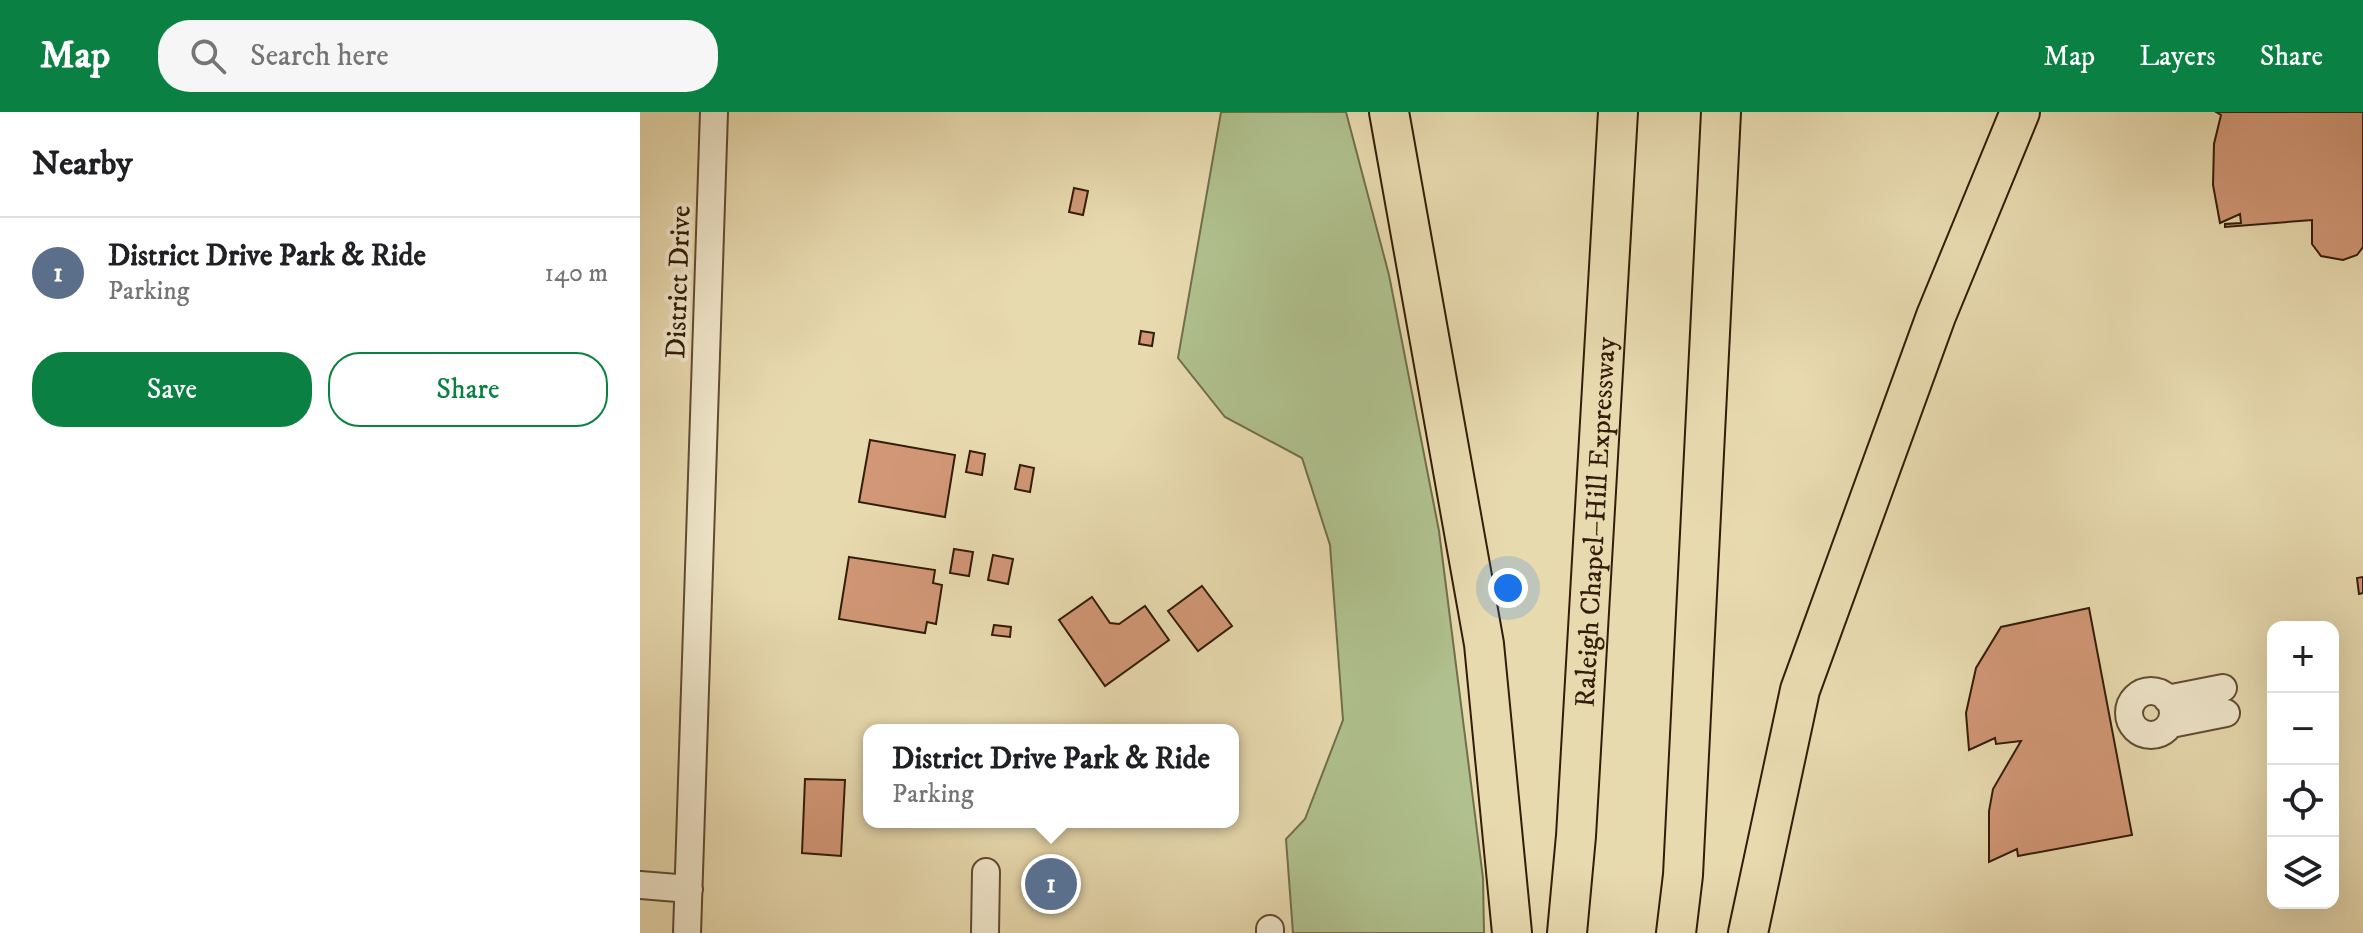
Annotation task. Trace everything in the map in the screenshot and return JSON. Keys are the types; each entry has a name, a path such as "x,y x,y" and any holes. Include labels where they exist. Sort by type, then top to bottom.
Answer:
{"highway":[{"path":"1389,112 1484,644 1512,933"},
{"name":"Raleigh Chapel–Hill Expressway","path":"1567,933 1578,805 1618,112"},
{"path":"1676,933 1683,875 1721,112"},
{"path":"1748,933 1800,690 1936,316 2020,112"}],"street":[{"name":"District Drive","path":"687,933 714,112"},
{"path":"2169,711 2224,700"},
{"path":"985,933 986,872"},
{"path":"640,885 689,889"}],"green space":[{"path":"1221,112 1346,112 1389,275 1439,531 1483,878 1484,933 1293,933 1286,839 1305,819 1343,720 1330,545 1302,458 1225,417 1178,358"}],"building":[{"path":"2216,112 2363,112 2363,247 2357,255 2343,260 2321,256 2312,244 2312,220 2225,227 2225,224 2241,223 2240,214 2220,223 2213,185 2214,144 2221,115"},
{"path":"1074,188 1088,191 1083,215 1069,212"},
{"path":"1141,331 1154,333 1152,346 1139,344"},
{"path":"870,440 955,455 945,517 859,502"},
{"path":"970,451 985,454 982,475 966,472"},
{"path":"1020,465 1034,468 1030,492 1015,489"},
{"path":"954,549 973,552 969,576 950,573"},
{"path":"993,555 1013,559 1008,584 988,580"},
{"path":"849,557 935,570 933,583 942,585 936,624 927,622 925,633 839,619"},
{"path":"2363,577 2363,593 2359,594 2357,578"},
{"path":"1202,586 1232,626 1198,651 1168,611"},
{"path":"1092,597 1110,623 1119,624 1145,606 1169,640 1105,686 1059,620"},
{"path":"2089,608 2132,835 2018,856 2017,849 1989,862 1989,811 1993,789 2021,741 1996,744 1995,738 1969,750 1966,713 1976,668 2001,627"},
{"path":"994,625 1011,627 1010,637 992,635"},
{"path":"805,779 845,780 841,856 802,853"}],"place":[{"name":"District Drive Park & Ride","path":"1051,884"}]}
